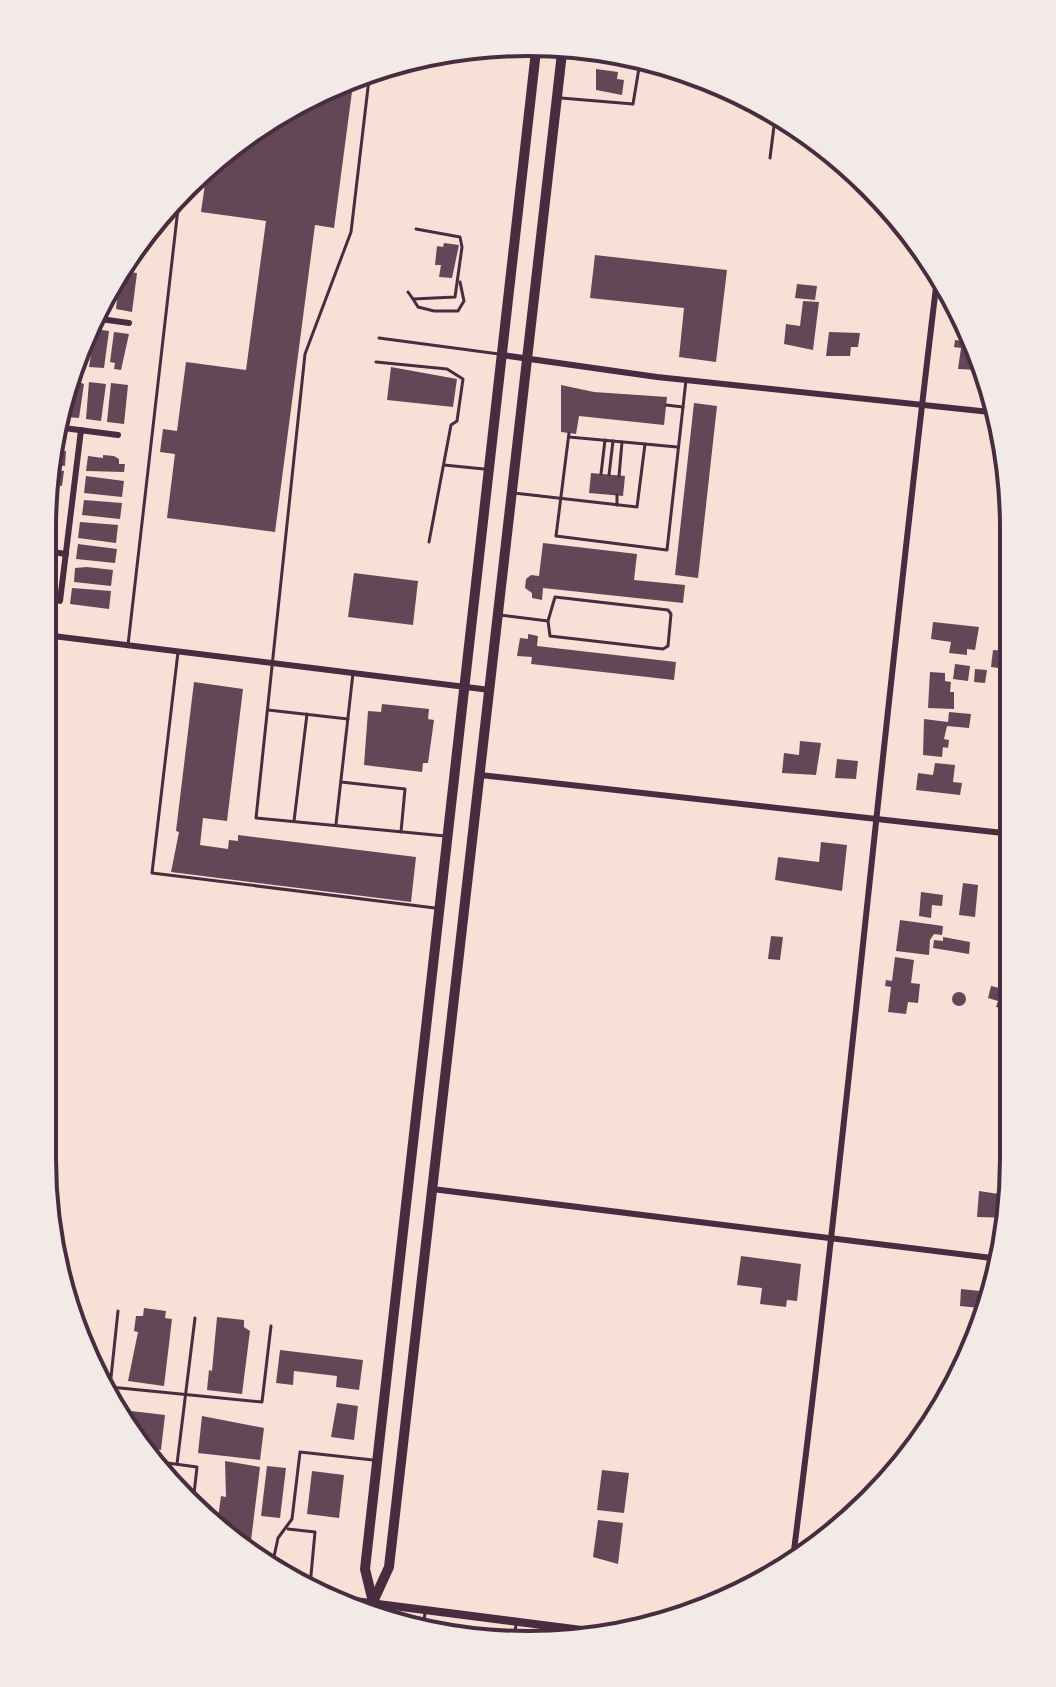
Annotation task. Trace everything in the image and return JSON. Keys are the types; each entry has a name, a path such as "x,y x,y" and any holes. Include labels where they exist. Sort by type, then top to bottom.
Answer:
{"highway":[{"path":"373,1602 365,1569 535,56"},
{"path":"373,1602 389,1567 562,57"}],"street":[{"path":"794,1548 834,1236 876,817 936,290"},
{"path":"105,320 129,323"},
{"path":"502,355 686,380 985,411"},
{"path":"67,428 118,435"},
{"path":"60,601 81,430"},
{"path":"56,552 66,554"},
{"path":"56,636 490,690"},
{"path":"480,775 1000,832"},
{"path":"432,1189 834,1236 989,1258"},
{"path":"363,1601 566,1629"}],"lane":[{"path":"557,98 633,104 639,69"},
{"path":"368,84 351,232 305,354 256,818 447,836"},
{"path":"770,158 774,126"},
{"path":"128,645 178,212"},
{"path":"413,299 455,297 459,281 460,237 416,229"},
{"path":"408,292 418,307 458,311 464,301 459,281"},
{"path":"379,338 502,355"},
{"path":"376,362 457,373 463,379 464,389 457,421 451,425 433,504 429,542"},
{"path":"678,447 569,435 556,536 667,550 686,380"},
{"path":"666,405 683,407"},
{"path":"601,474 605,440"},
{"path":"609,475 613,441"},
{"path":"619,476 622,442"},
{"path":"513,493 637,507 645,444"},
{"path":"444,465 488,469"},
{"path":"598,503 599,494"},
{"path":"606,504 608,495"},
{"path":"617,495 617,505"},
{"path":"555,597 668,610 671,614 668,646 663,649 550,636 548,621 555,597"},
{"path":"499,615 548,621"},
{"path":"178,652 152,873 439,909"},
{"path":"335,825 353,673"},
{"path":"267,710 348,719"},
{"path":"294,821 307,714"},
{"path":"341,782 405,789 401,832"},
{"path":"111,1379 118,1311"},
{"path":"177,1464 195,1318"},
{"path":"115,1387 262,1402 271,1326"},
{"path":"274,1556 278,1538 288,1529 292,1519 300,1452 377,1460"},
{"path":"167,1463 197,1467 194,1493"},
{"path":"288,1529 315,1532 311,1578"},
{"path":"424,1619 426,1609"},
{"path":"515,1631 516,1621"}],"building":[{"path":"596,69 618,72 617,79 624,80 622,95 596,90"},
{"path":"352,90 334,228 315,225 275,532 167,518 175,454 160,452 163,429 177,431 186,362 246,370 266,221 201,212 205,184 217,173 292,119"},
{"path":"444,243 459,245 452,278 439,277 441,265 435,265 437,246 443,247"},
{"path":"595,255 727,270 716,362 679,357 684,308 590,298"},
{"path":"132,272 137,273 132,312 116,309 119,292"},
{"path":"797,284 817,286 815,300 795,298"},
{"path":"803,301 819,302 813,350 784,344 786,324 800,326"},
{"path":"100,330 109,331 104,368 89,367 92,346"},
{"path":"114,332 129,334 121,370 114,369 115,363 110,362"},
{"path":"829,332 860,333 858,347 851,347 850,356 826,356"},
{"path":"955,340 961,341 973,370 958,369 961,348 954,347"},
{"path":"391,367 457,379 453,407 387,400"},
{"path":"79,382 84,384 79,418 69,417"},
{"path":"89,382 106,384 101,421 86,419"},
{"path":"111,383 128,385 124,424 107,422"},
{"path":"561,385 594,392 667,397 664,425 579,416 576,434 561,432"},
{"path":"694,403 717,406 698,578 675,575"},
{"path":"63,451 66,451 65,466 60,465"},
{"path":"103,455 119,459 119,464 125,464 124,472 86,471 88,456 103,458"},
{"path":"60,471 64,471 62,486 58,486"},
{"path":"591,473 625,476 623,496 589,493"},
{"path":"86,476 124,481 122,497 84,493"},
{"path":"84,500 122,503 120,519 82,515"},
{"path":"80,522 118,525 116,543 78,538"},
{"path":"543,543 637,554 634,580 685,585 683,603 543,588 542,600 532,598 532,593 525,588 526,579 531,575 539,576"},
{"path":"78,544 117,549 115,563 76,559"},
{"path":"75,568 113,570 111,586 74,582"},
{"path":"354,573 418,581 413,625 348,617"},
{"path":"72,588 111,591 109,609 70,604"},
{"path":"933,622 979,627 975,650 967,649 967,655 949,653 951,642 931,639"},
{"path":"528,634 538,636 537,646 676,662 674,680 531,664 532,657 517,656 520,638 528,639"},
{"path":"993,650 1000,650 1000,668 991,667"},
{"path":"955,664 970,666 968,681 953,679"},
{"path":"975,669 987,670 985,683 974,682"},
{"path":"930,672 945,673 945,681 951,682 954,709 928,708"},
{"path":"194,682 243,689 227,821 203,818 200,845 228,849 229,840 238,841 238,835 416,857 411,902 171,872 179,832 176,831"},
{"path":"382,704 429,709 428,719 434,720 428,763 423,763 422,772 364,765 368,711 381,712"},
{"path":"949,712 971,714 969,728 947,726 944,739 949,740 948,748 943,747 942,757 923,755 924,719 948,722"},
{"path":"800,741 821,743 816,775 782,773 784,753 799,755"},
{"path":"837,759 858,761 856,779 835,778"},
{"path":"935,763 955,765 953,782 962,783 960,795 916,790 918,773 933,775"},
{"path":"821,842 847,845 842,891 775,880 778,857 819,862"},
{"path":"963,883 978,885 975,917 959,915"},
{"path":"921,892 943,895 942,906 932,905 931,918 919,916"},
{"path":"900,920 943,926 942,935 934,934 930,940 929,955 896,951"},
{"path":"771,936 783,937 780,960 768,959"},
{"path":"943,937 970,942 969,954 933,948 934,940 943,941"},
{"path":"895,957 914,960 911,983 920,984 918,1003 908,1002 906,1014 888,1012 891,987 885,986 886,980 892,981"},
{"path":"991,986 1000,988 1000,1008 996,1007 998,1001 988,998"},
{"path":"959,992 966,999 959,1006 952,999"},
{"path":"979,1191 999,1194 996,1218 977,1217"},
{"path":"741,1256 801,1264 797,1301 787,1300 786,1307 760,1304 762,1288 737,1285"},
{"path":"982,1288 976,1308 960,1306 961,1289 980,1291"},
{"path":"144,1308 166,1311 165,1318 172,1319 164,1386 128,1381 138,1332 134,1331 136,1316 143,1316"},
{"path":"217,1317 244,1320 244,1327 250,1331 242,1394 207,1390"},
{"path":"280,1350 363,1360 359,1390 336,1387 337,1376 294,1371 293,1385 276,1383"},
{"path":"337,1403 358,1406 354,1440 331,1437"},
{"path":"129,1411 165,1415 161,1450 157,1450"},
{"path":"202,1416 264,1428 260,1460 198,1453"},
{"path":"225,1461 260,1467 251,1540 218,1515 221,1496 226,1497"},
{"path":"267,1466 286,1468 280,1518 261,1516"},
{"path":"602,1470 629,1473 624,1513 597,1510"},
{"path":"312,1471 344,1475 339,1518 307,1514"},
{"path":"598,1520 623,1523 618,1564 593,1557"}]}
